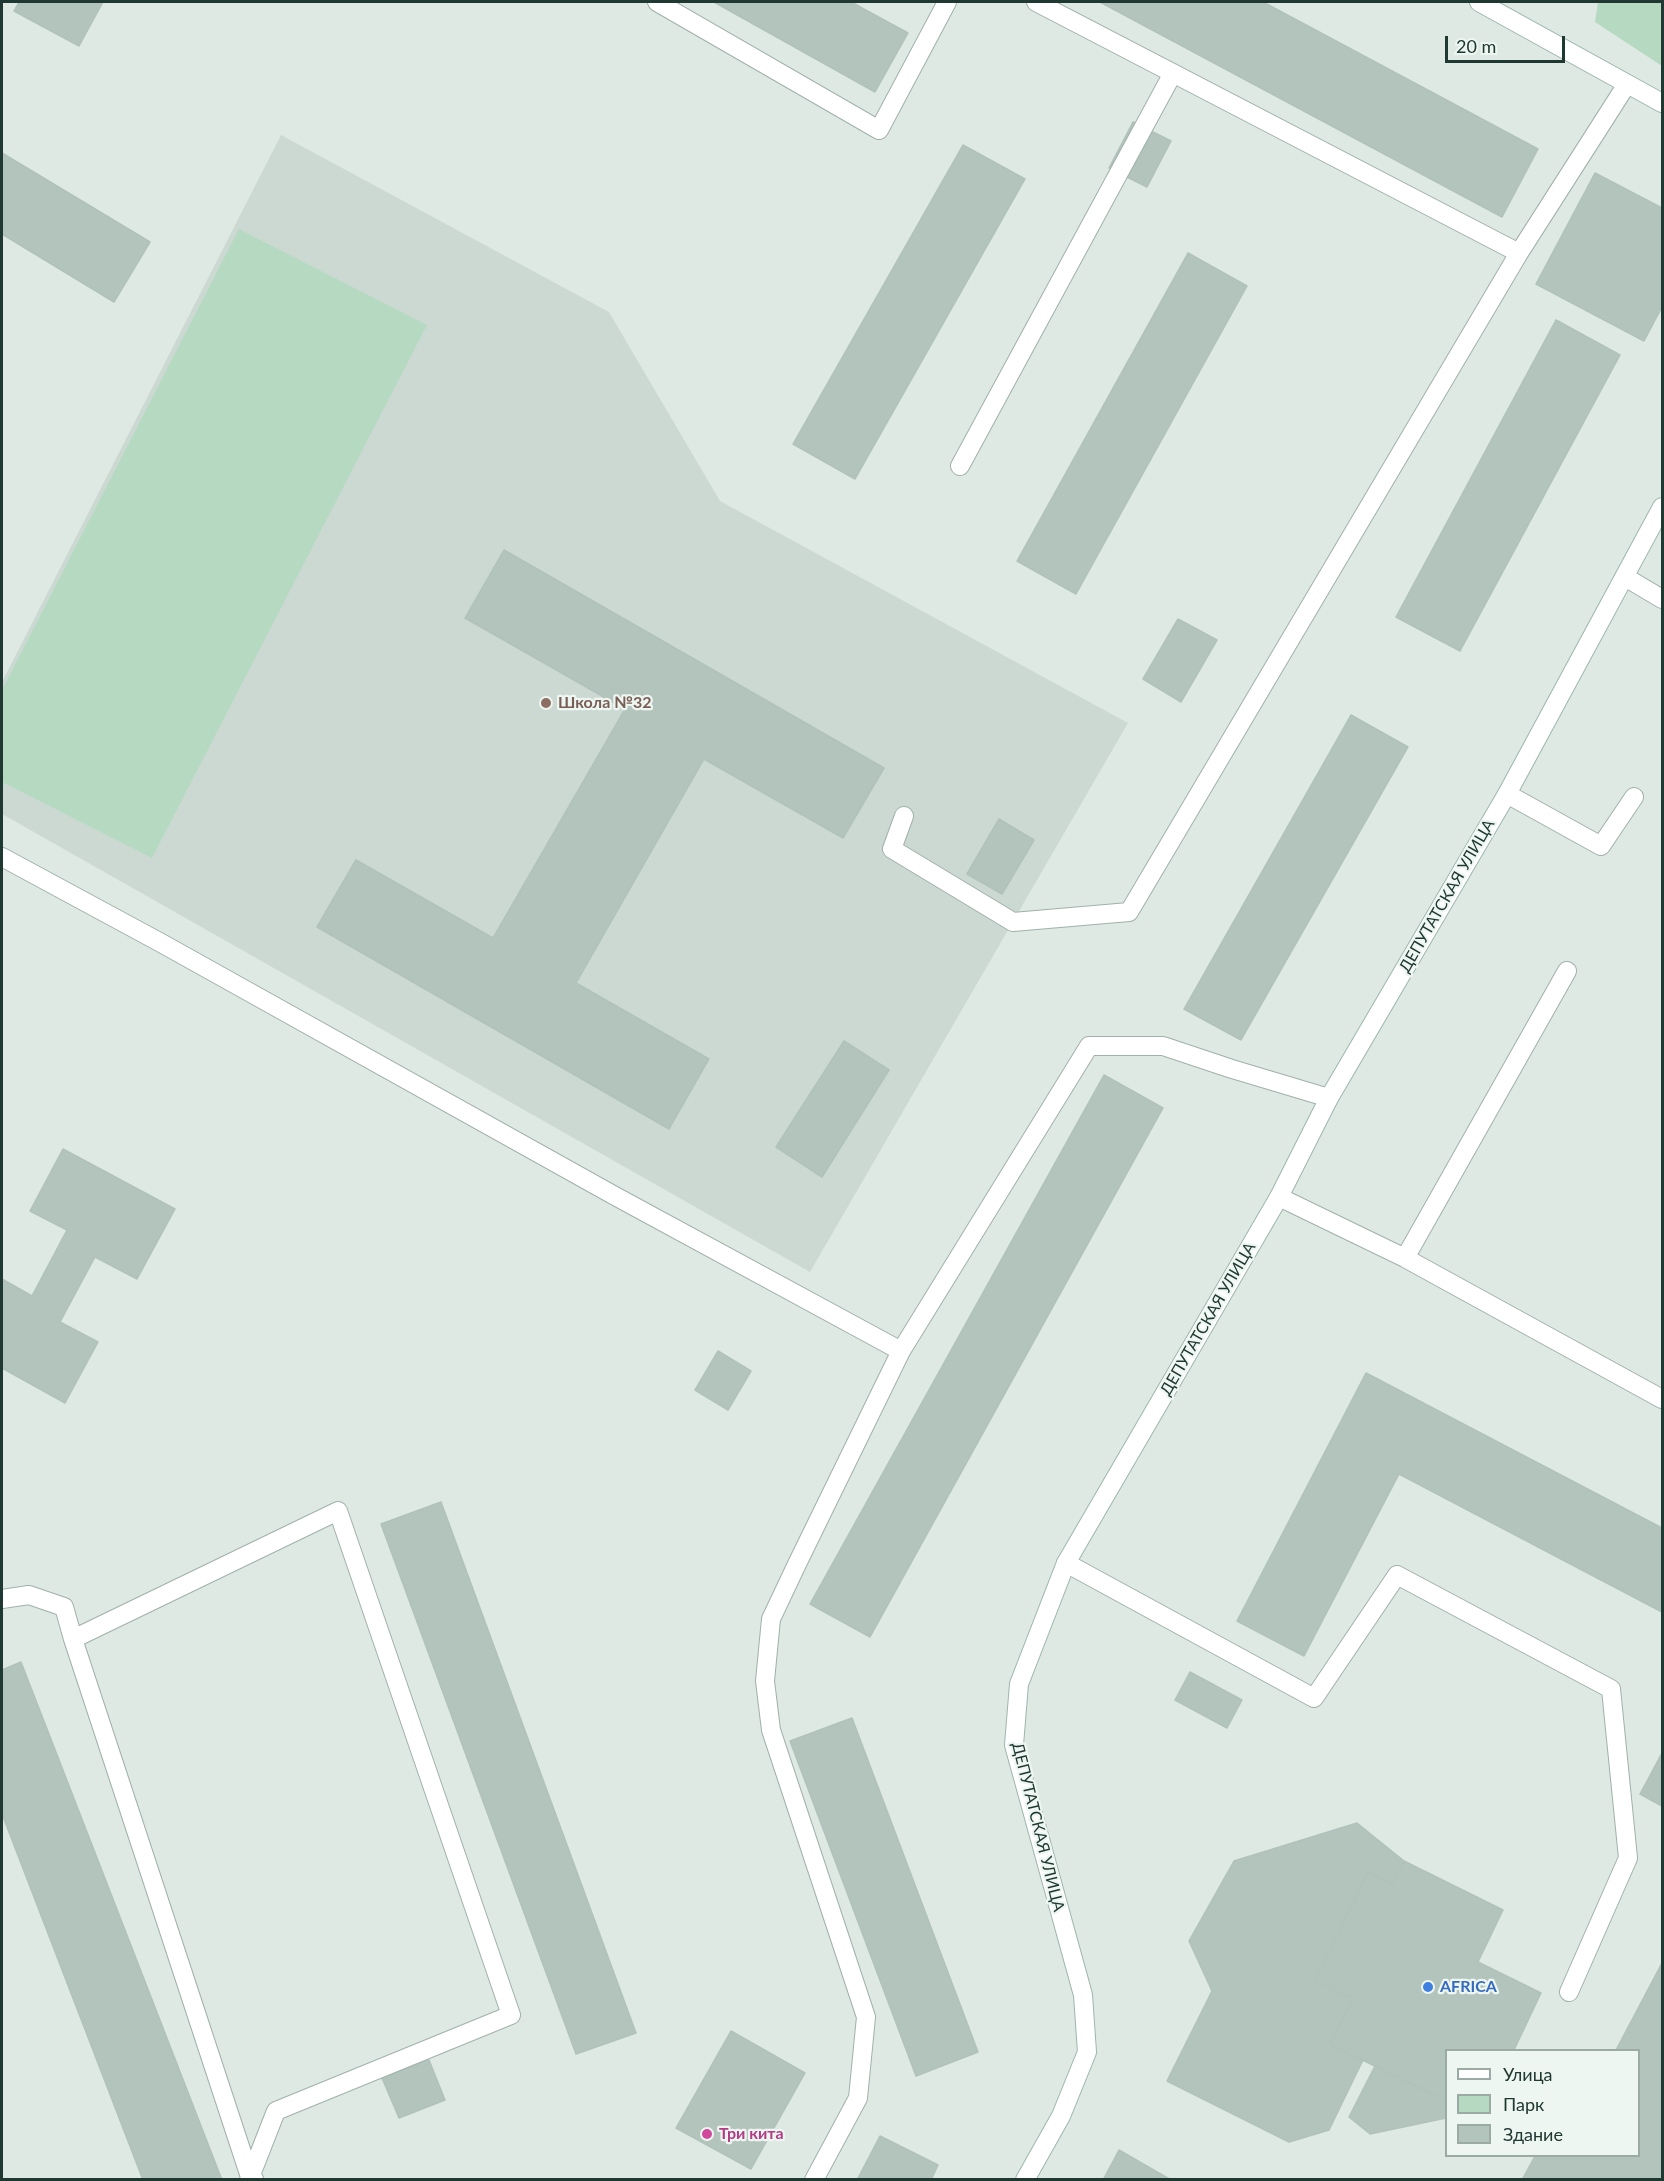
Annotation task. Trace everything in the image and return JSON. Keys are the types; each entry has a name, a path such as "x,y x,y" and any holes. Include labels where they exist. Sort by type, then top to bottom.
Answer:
{"street":[{"path":"657,2 879,130 947,2"},
{"path":"1036,2 1519,253"},
{"path":"1479,2 1662,103"},
{"path":"960,466 1173,73"},
{"path":"904,816 892,849 1013,922 1129,912 1519,253 1627,84"},
{"name":"ДЕПУТАТСКАЯ УЛИЦА","path":"1025,2180 1061,2116 1087,2052 1083,1995 1014,1745 1019,1684 1066,1563 1279,1197 1329,1098 1507,794 1662,507"},
{"path":"1625,577 1662,599"},
{"path":"1507,794 1601,846 1635,797"},
{"path":"2,857 900,1351"},
{"path":"1405,1258 1567,971"},
{"path":"814,2180 858,2098 866,2017 771,1730 765,1681 771,1619 900,1351 1089,1046 1163,1046 1329,1098"},
{"path":"1279,1197 1405,1258 1662,1400"},
{"path":"73,1639 338,1511 511,2014 276,2111 251,2179"},
{"path":"1066,1563 1314,1698 1397,1575 1611,1689 1628,1858 1569,1992"},
{"path":"2,1599 29,1595 64,1607 251,2179"}],"shaded area":[{"name":"Школа №32","path":"281,135 609,312 720,501 1128,723 810,1272 2,814 2,682"}],"green space":[{"path":"1598,2 1662,2 1662,66 1595,22"},
{"path":"239,229 427,325 152,858 2,782 2,690"}],"building":[{"path":"19,2 103,2 79,46 14,11"},
{"path":"714,2 851,2 908,33 875,92"},
{"path":"1100,2 1263,2 1538,149 1502,217"},
{"path":"1133,122 1171,141 1147,187 1109,168"},
{"path":"963,145 1025,179 855,479 793,444"},
{"path":"2,153 150,242 114,302 2,234"},
{"path":"1595,173 1662,208 1662,307 1644,341 1536,284"},
{"path":"1188,253 1247,286 1076,594 1017,561"},
{"path":"1556,320 1620,355 1460,651 1396,617"},
{"path":"504,550 884,768 843,838 704,759 576,983 709,1059 669,1129 317,927 356,860 493,938 625,709 465,618"},
{"path":"1178,619 1217,640 1181,702 1143,679"},
{"path":"1351,715 1408,747 1241,1040 1184,1009"},
{"path":"999,819 1034,840 1002,894 967,874"},
{"path":"844,1041 889,1070 822,1177 776,1147"},
{"path":"1104,1075 1163,1108 870,1637 810,1604"},
{"path":"63,1149 175,1209 137,1279 95,1257 60,1322 98,1342 65,1403 2,1368 2,1279 32,1296 67,1230 30,1211"},
{"path":"718,1351 751,1371 728,1410 695,1390"},
{"path":"1366,1373 1662,1528 1662,1612 1399,1474 1304,1656 1237,1621"},
{"path":"441,1502 636,2033 576,2054 381,1524"},
{"path":"21,1662 222,2180 143,2180 2,1814 2,1670"},
{"path":"1190,1672 1242,1700 1227,1728 1175,1700"},
{"path":"852,1718 978,2052 916,2076 790,1741"},
{"path":"1662,1753 1662,1806 1640,1794"},
{"path":"1357,1823 1404,1861 1393,1884 1368,1872 1315,1981 1353,1999 1330,2044 1363,2060 1329,2130 1289,2142 1167,2081 1212,1991 1189,1941 1234,1861"},
{"name":"AFRICA","path":"1404,1861 1503,1910 1478,1962 1541,1993 1514,2049 1445,2049 1445,2101 1330,2044 1353,1999 1315,1981 1368,1872 1393,1884"},
{"path":"1662,1963 1662,2180 1522,2180 1534,2157 1640,2157 1640,2049 1617,2049"},
{"path":"731,2031 805,2073 751,2169 676,2128"},
{"path":"429,2060 445,2100 399,2118 382,2078"},
{"path":"1375,2066 1445,2101 1445,2118 1370,2134 1349,2117"},
{"path":"880,2136 938,2165 931,2180 857,2180"},
{"path":"1119,2150 1171,2180 1103,2180"}],"place":[{"name":"Школа №32","path":"546,703"},
{"name":"AFRICA","path":"1428,1987"},
{"name":"Три кита","path":"707,2134"}]}
